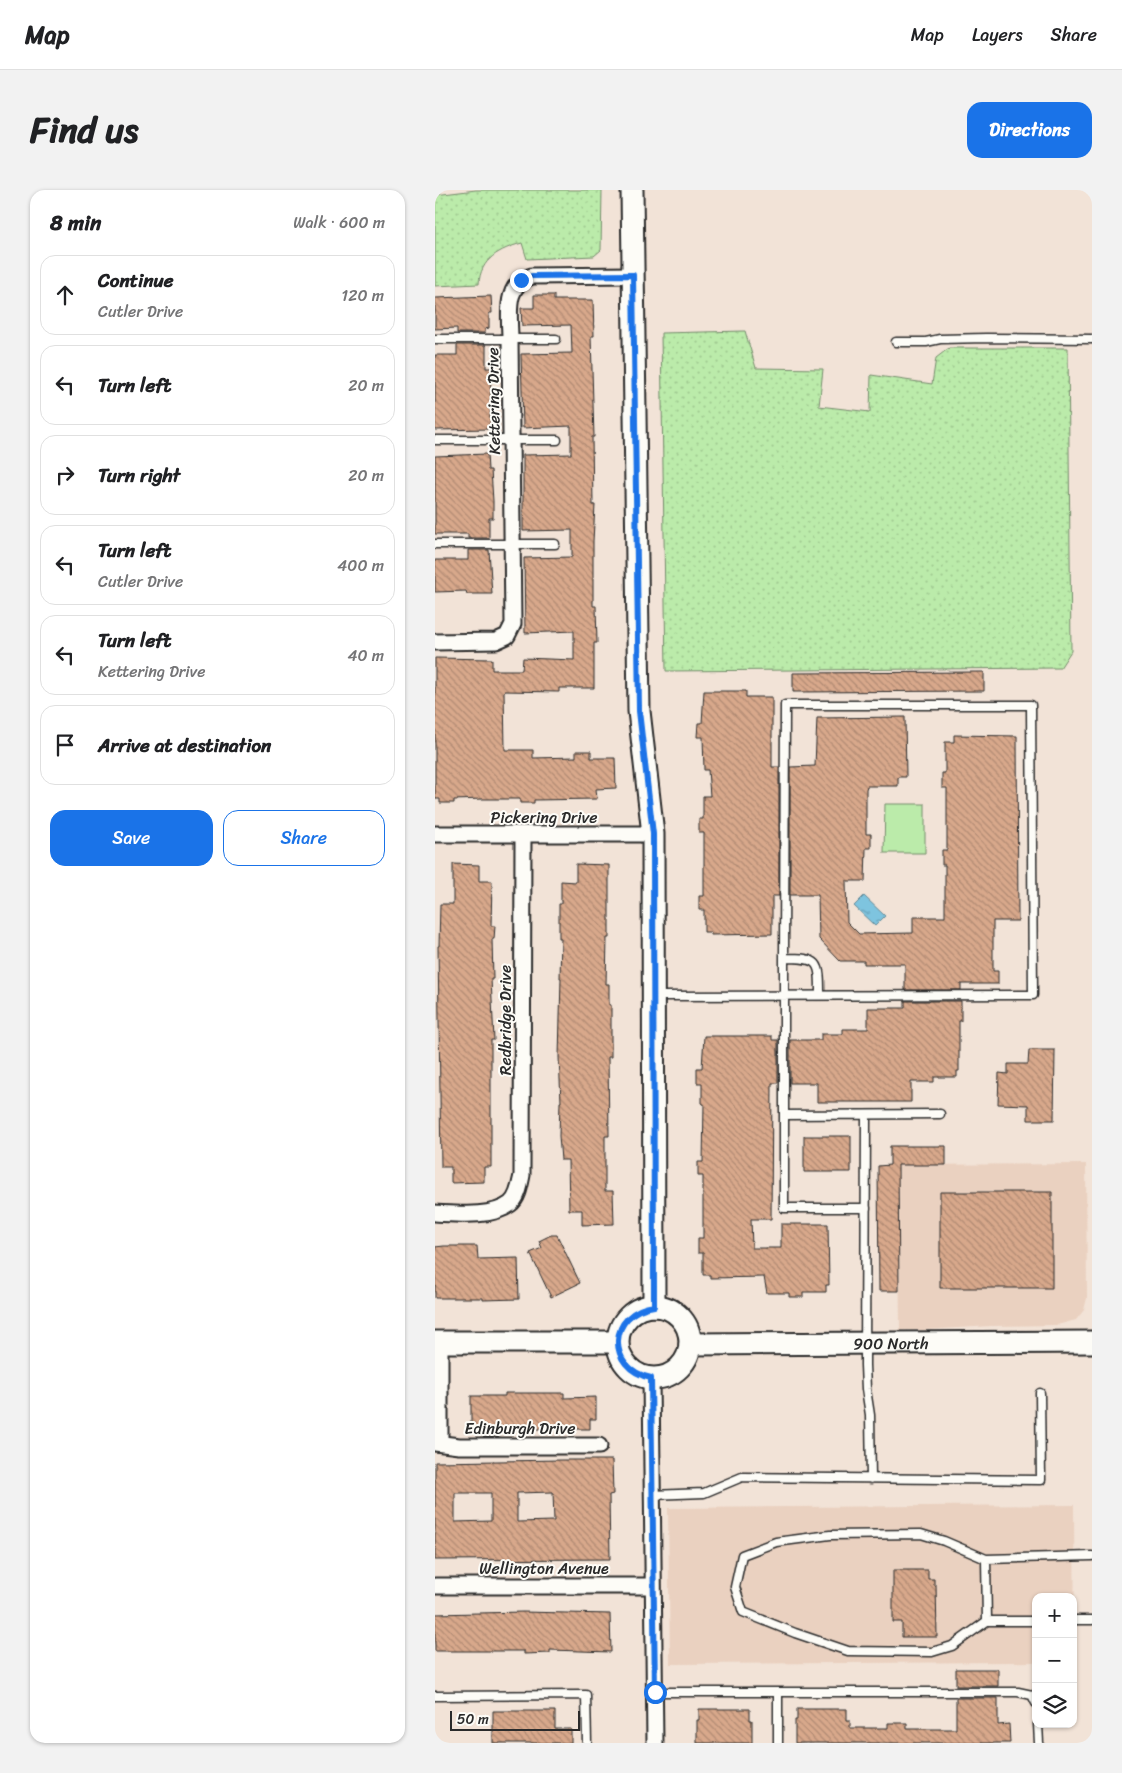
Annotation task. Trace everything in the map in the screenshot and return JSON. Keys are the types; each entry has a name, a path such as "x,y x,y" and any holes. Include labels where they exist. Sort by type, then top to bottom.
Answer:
{"street":[{"path":"632,190 639,711 653,834 654,1306"},
{"name":"Kettering Drive","path":"435,642 495,641 507,636 511,631 513,617 513,544 510,339 511,295 516,284 532,276 633,275"},
{"name":"Pickering Drive","path":"435,834 653,834"},
{"name":"Redbridge Drive","path":"435,1214 487,1212 500,1209 511,1204 517,1195 522,1175 523,834"},
{"path":"654,1306 664,1308 680,1317 689,1334 690,1344 688,1353 678,1369 660,1377 651,1378 641,1376 626,1365 621,1358 617,1342 620,1331 629,1316 637,1310 654,1306"},
{"path":"437,1342 617,1342"},
{"name":"Edinburgh Drive","path":"437,1342 438,1443 459,1446 599,1446"},
{"name":"900 North","path":"690,1344 1092,1342"},
{"path":"651,1378 655,1743"},
{"name":"Wellington Avenue","path":"435,1586 653,1586"}],"lane":[{"path":"896,342 977,338 1092,339"},
{"path":"435,339 556,339"},
{"path":"435,440 557,440"},
{"path":"435,544 555,544"},
{"path":"653,996 784,995 1033,995 1031,705 785,705 785,958 784,995 784,1208 865,1208"},
{"path":"785,958 806,958 817,965 820,973 820,995"},
{"path":"865,1114 865,1344 866,1389 870,1415 871,1479"},
{"path":"784,1115 941,1114"},
{"path":"652,1495 704,1493 743,1478 1041,1480 1040,1394"},
{"path":"1032,1621 987,1621 952,1646 932,1652 848,1651 795,1634 743,1612 735,1587 743,1555 776,1542 830,1535 921,1534 986,1559 1092,1556"},
{"path":"986,1559 987,1621"},
{"path":"1077,1620 1092,1620"},
{"path":"655,1692 1019,1692 1032,1695"},
{"path":"778,1692 778,1743"},
{"path":"435,1696 586,1695 587,1743"},
{"path":"1038,1728 1039,1743"}],"shaded area":[{"path":"1086,1164 1087,1298 1084,1310 1076,1320 1057,1325 900,1330 898,1165"},
{"path":"1074,1505 1075,1593 1032,1593 1032,1662 670,1664 668,1508"}],"green space":[{"path":"476,190 602,190 601,250 594,256 527,259 522,243 506,248 493,256 483,268 479,284 435,286 435,195"},
{"path":"745,331 756,368 823,369 819,406 870,412 871,375 932,384 936,358 949,348 1068,348 1071,651 1060,668 666,671 661,333"},
{"path":"885,804 925,804 925,853 884,853"}],"water":[{"path":"864,896 885,916 875,926 854,906"}],"building":[{"path":"534,295 554,295 554,300 593,300 594,336 591,336 594,437 592,437 593,505 595,505 593,606 596,606 597,643 594,643 594,688 559,688 559,692 504,691 505,750 533,750 533,758 576,757 576,751 591,751 591,758 615,758 616,788 596,789 597,799 534,800 534,803 520,803 520,799 483,799 454,800 454,803 440,803 440,799 435,799 435,658 492,659 492,670 522,670 523,658 574,660 574,631 525,633 524,558 572,557 572,530 523,531 523,455 571,454 571,426 523,428 521,354 572,353 571,325 522,326 521,308 534,308"},
{"path":"491,296 492,313 489,313 489,328 485,329 485,333 457,333 457,328 435,329 435,298"},
{"path":"457,345 486,345 486,368 491,368 490,429 435,430 435,355 457,355"},
{"path":"487,454 488,470 491,470 493,501 493,518 489,518 489,538 468,538 468,534 435,534 435,456"},
{"path":"468,550 489,550 492,594 467,594 466,591 435,592 435,560 468,560"},
{"path":"984,672 984,691 793,692 793,673"},
{"path":"704,691 746,691 746,697 772,697 772,767 779,767 779,896 772,896 772,934 711,935 711,932 704,932 704,910 699,910 699,896 704,896 704,833 699,833 699,819 703,819 703,796 710,796 708,770 704,770 703,737 697,737 698,723 702,723"},
{"path":"905,717 906,777 898,777 898,786 867,786 866,789 866,834 871,834 871,848 866,848 865,881 846,881 847,922 859,934 913,933 913,917 945,917 945,865 942,865 942,850 947,850 947,788 942,788 942,773 945,773 945,742 954,742 954,735 1017,736 1018,921 993,921 993,971 998,971 998,984 961,984 961,990 905,990 905,964 864,964 864,961 840,961 819,939 818,895 790,895 790,767 815,766 817,718"},
{"path":"453,864 479,865 479,881 492,881 491,926 495,926 494,939 492,939 493,979 491,979 494,1040 491,1040 491,1167 484,1167 484,1182 451,1183 451,1167 441,1167 438,946 440,904 453,904"},
{"path":"576,864 609,865 609,938 607,938 606,984 609,984 609,1005 611,1005 611,1057 608,1057 609,1136 605,1136 605,1191 613,1191 614,1224 582,1225 582,1210 569,1210 568,1160 561,1160 559,1136 561,1102 559,1057 561,938 559,938 559,904 561,904 561,881 576,882"},
{"path":"905,1001 961,1001 959,1071 957,1071 957,1077 934,1077 934,1082 911,1082 911,1102 817,1102 817,1083 790,1083 790,1040 821,1040 821,1034 843,1034 843,1029 868,1029 868,1008 905,1008"},
{"path":"704,1036 772,1036 772,1040 778,1040 778,1083 772,1083 771,1219 751,1219 752,1248 781,1248 781,1224 828,1224 829,1285 826,1285 826,1292 803,1292 803,1297 789,1297 789,1293 767,1293 764,1277 710,1278 710,1275 703,1275 703,1253 698,1253 698,1238 703,1238 703,1176 698,1176 698,1162 703,1162 704,1104 702,1104 702,1083 697,1083 697,1068 702,1068"},
{"path":"1029,1050 1055,1050 1054,1120 1028,1120 1028,1105 998,1104 999,1073 1008,1074 1008,1064 1028,1064"},
{"path":"804,1136 851,1136 851,1172 804,1172"},
{"path":"890,1146 946,1146 946,1165 898,1165 899,1291 879,1291 878,1166 890,1165"},
{"path":"940,1192 1052,1192 1052,1288 940,1288"},
{"path":"551,1235 557,1235 580,1283 551,1297 530,1253 542,1248 539,1241"},
{"path":"477,1246 478,1259 518,1258 519,1299 435,1298 435,1247"},
{"path":"505,1393 564,1393 564,1398 596,1397 596,1419 590,1419 590,1429 471,1429 471,1396 505,1396"},
{"path":"612,1460 613,1494 609,1495 610,1559 435,1560 435,1462","holes":["553,1492 554,1521 517,1522 517,1493","455,1493 491,1493 491,1521 455,1522"]},
{"path":"893,1570 928,1570 928,1579 934,1579 934,1585 936,1585 937,1637 902,1637 902,1622 893,1622"},
{"path":"523,1612 610,1614 611,1652 550,1650 550,1653 524,1654 524,1651 435,1651 435,1614"},
{"path":"956,1669 998,1669 998,1686 956,1686"},
{"path":"956,1698 998,1698 998,1725 1009,1724 1010,1743 795,1743 797,1709 847,1709 847,1720 850,1720 850,1728 888,1728 888,1723 907,1723 907,1729 956,1729"},
{"path":"699,1709 750,1709 752,1743 697,1743"},
{"path":"493,1711 555,1711 555,1729 571,1729 571,1743 493,1743"}],"route":[{"path":"521,280 532,276 633,275 639,711 653,834 654,1306 637,1310 629,1316 620,1331 617,1342 621,1358 626,1365 641,1376 651,1378 655,1692"}]}
